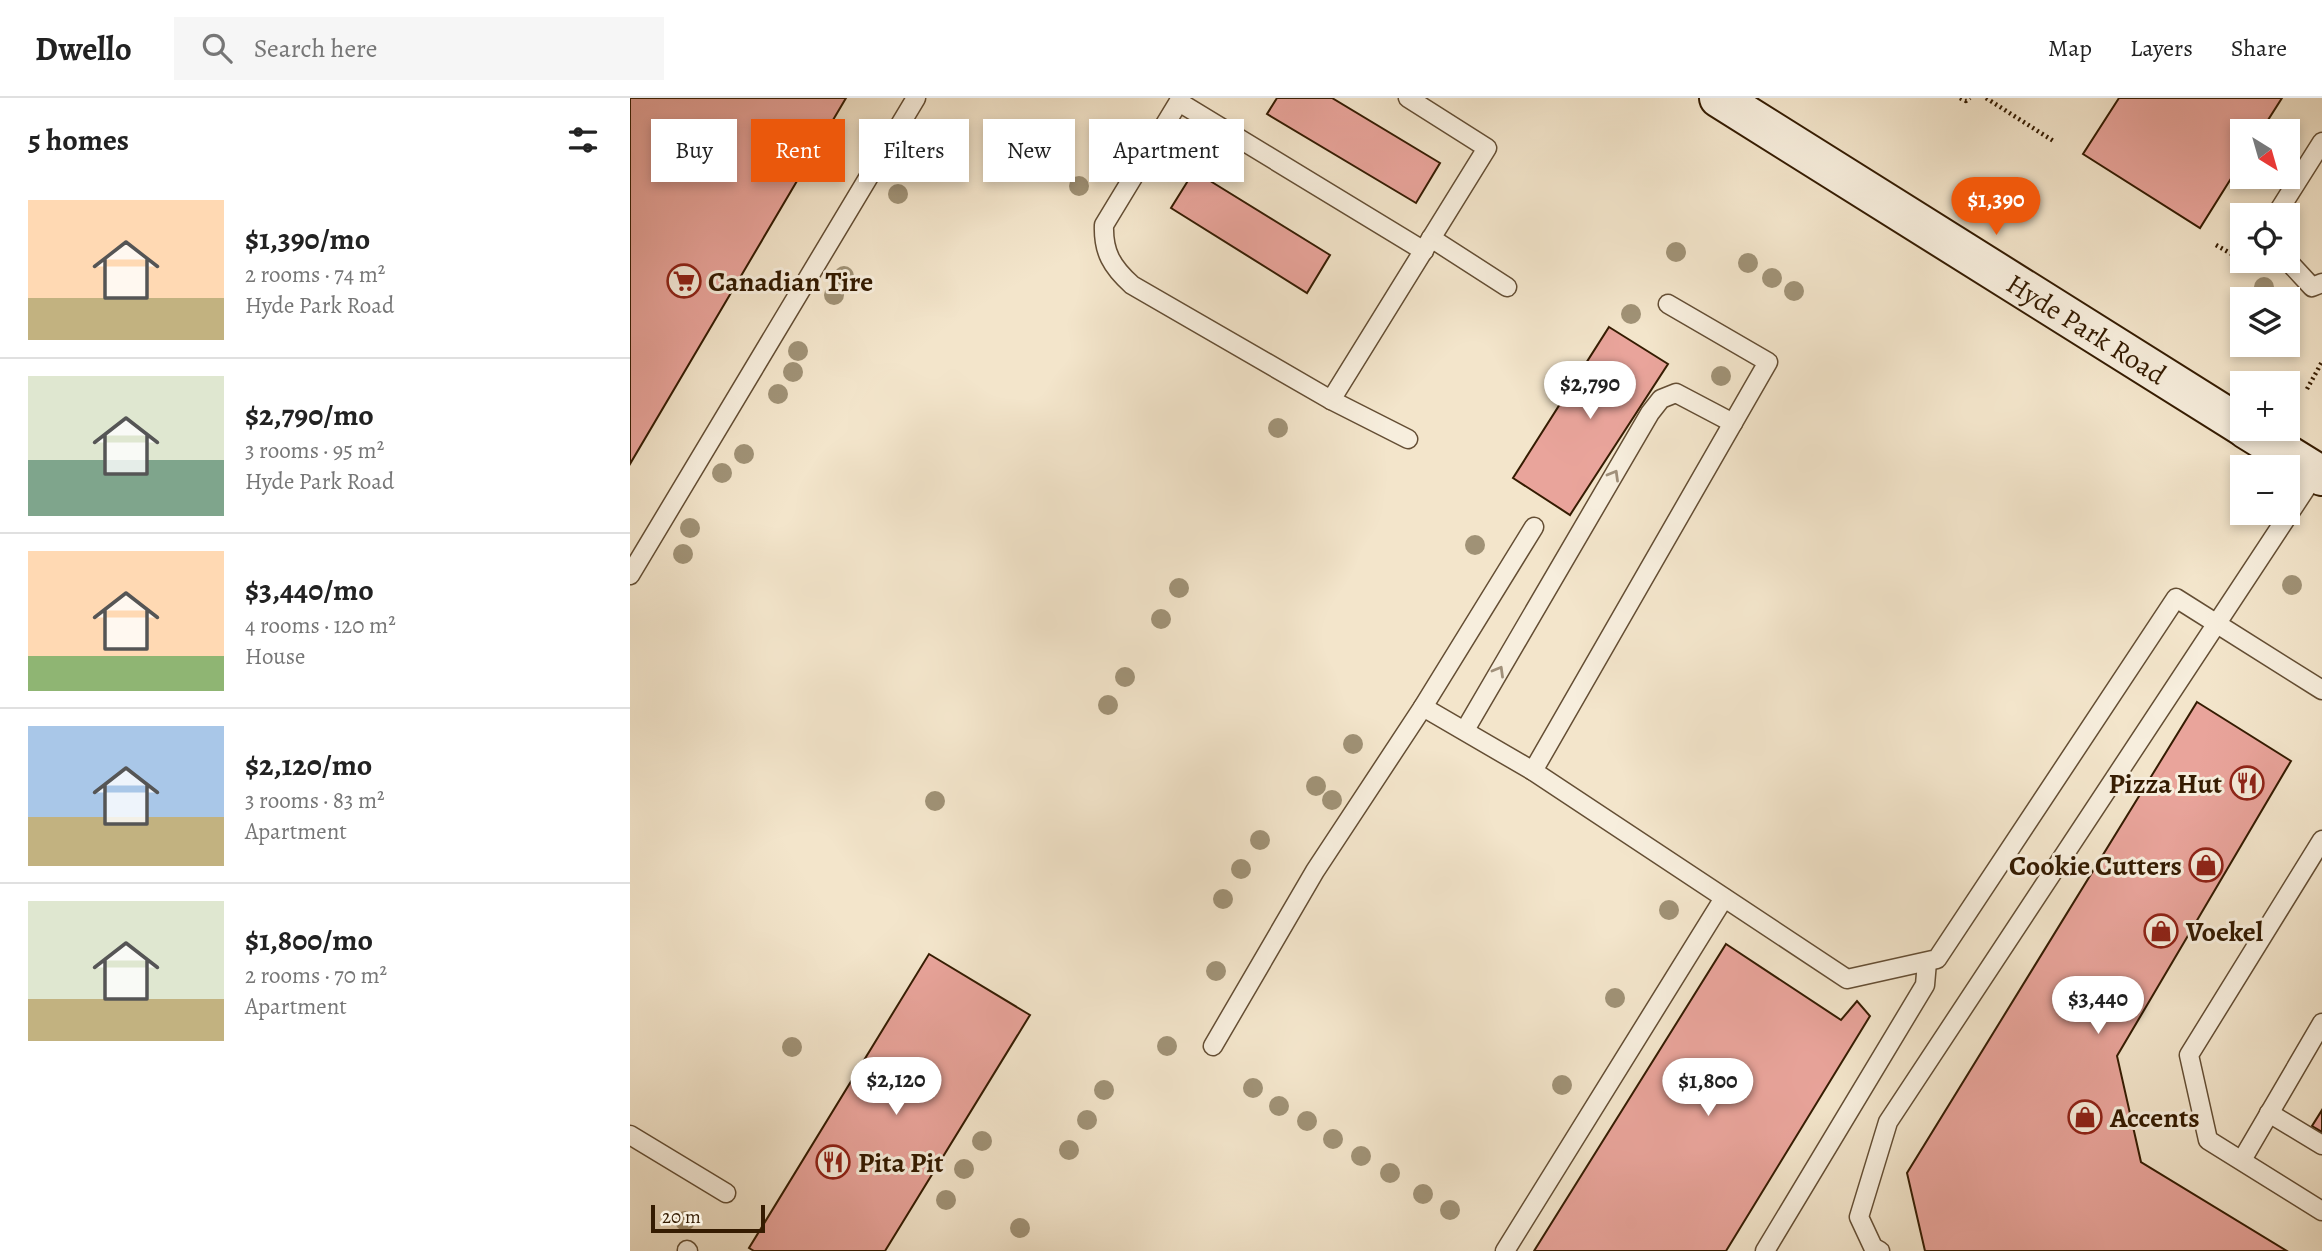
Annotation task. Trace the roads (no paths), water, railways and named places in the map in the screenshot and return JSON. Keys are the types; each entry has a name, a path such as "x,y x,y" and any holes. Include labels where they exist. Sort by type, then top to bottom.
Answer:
{"main road":[{"name":"Hyde Park Road","path":"1719,98 2230,419"},
{"name":"Hyde Park Road","path":"2265,441 2319,475"}],"lane":[{"path":"630,575 916,98"},
{"path":"1331,400 1488,148 1408,98"},
{"path":"1408,439 1331,400 1132,285 1114,269 1103,243 1104,225 1180,100 1427,244 1507,287"},
{"path":"2284,203 2322,142"},
{"path":"2299,273 2312,287 2322,283"},
{"path":"1532,771 1768,362 1668,303"},
{"path":"1465,730 1650,413 1661,399 1676,393 1732,423"},
{"path":"1880,1251 1873,1247 1859,1217 1888,1122 2216,625 2319,475"},
{"path":"1213,1046 1308,882 1423,707 1534,527"},
{"path":"1423,707 1532,771 1847,979 1937,959 2176,598 2322,690"},
{"path":"2322,840 2189,1055 2208,1140 2322,1211"},
{"path":"1505,1251 1724,898"},
{"path":"1765,1251 1925,985 1927,962"},
{"path":"2242,1160 2322,1023"},
{"path":"2269,1113 2322,1145"},
{"path":"630,1135 726,1193"}],"place":[{"name":"Canadian Tire","path":"684,281"},
{"name":"Pizza Hut","path":"2247,783"},
{"name":"Cookie Cutters","path":"2206,865"},
{"name":"Voekel","path":"2161,931"},
{"name":"Accents","path":"2085,1117"},
{"name":"Pita Pit","path":"833,1162"}]}
